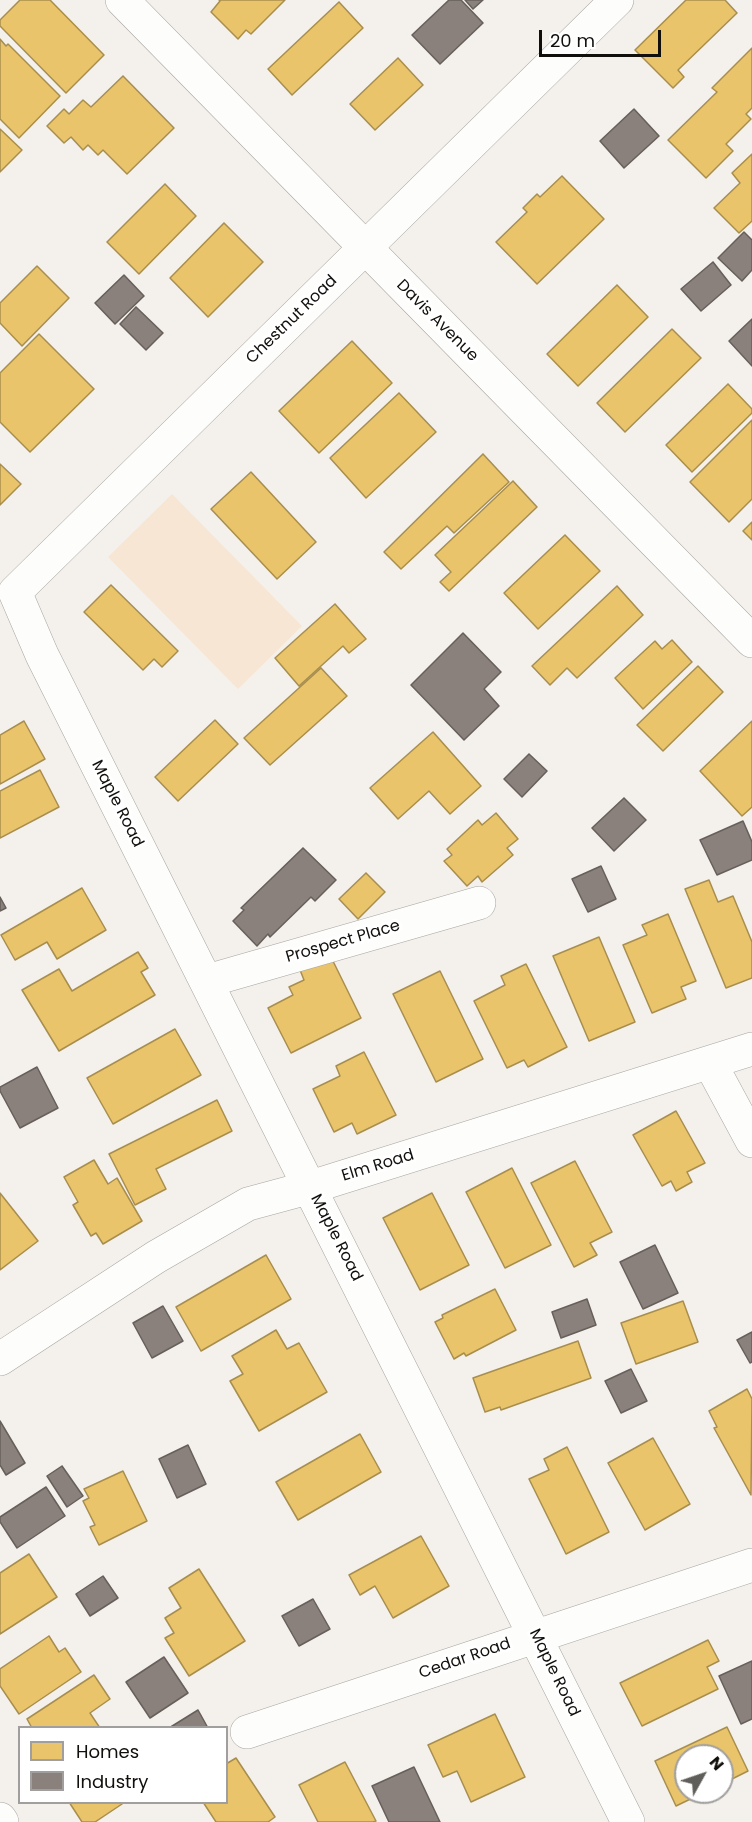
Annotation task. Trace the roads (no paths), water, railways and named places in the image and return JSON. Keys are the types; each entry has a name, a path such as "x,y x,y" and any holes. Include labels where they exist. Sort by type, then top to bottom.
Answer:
{"street":[{"name":"Davis Avenue","path":"122,0 752,641"},
{"name":"Chestnut Road","path":"42,655 15,591 617,0"},
{"name":"Maple Road","path":"42,655 628,1822"},
{"name":"Prospect Place","path":"207,981 479,903"},
{"name":"Elm Road","path":"0,1359 156,1257 248,1204 311,1187 752,1049"},
{"path":"710,1063 752,1141"},
{"name":"Cedar Road","path":"247,1732 752,1565"}]}
